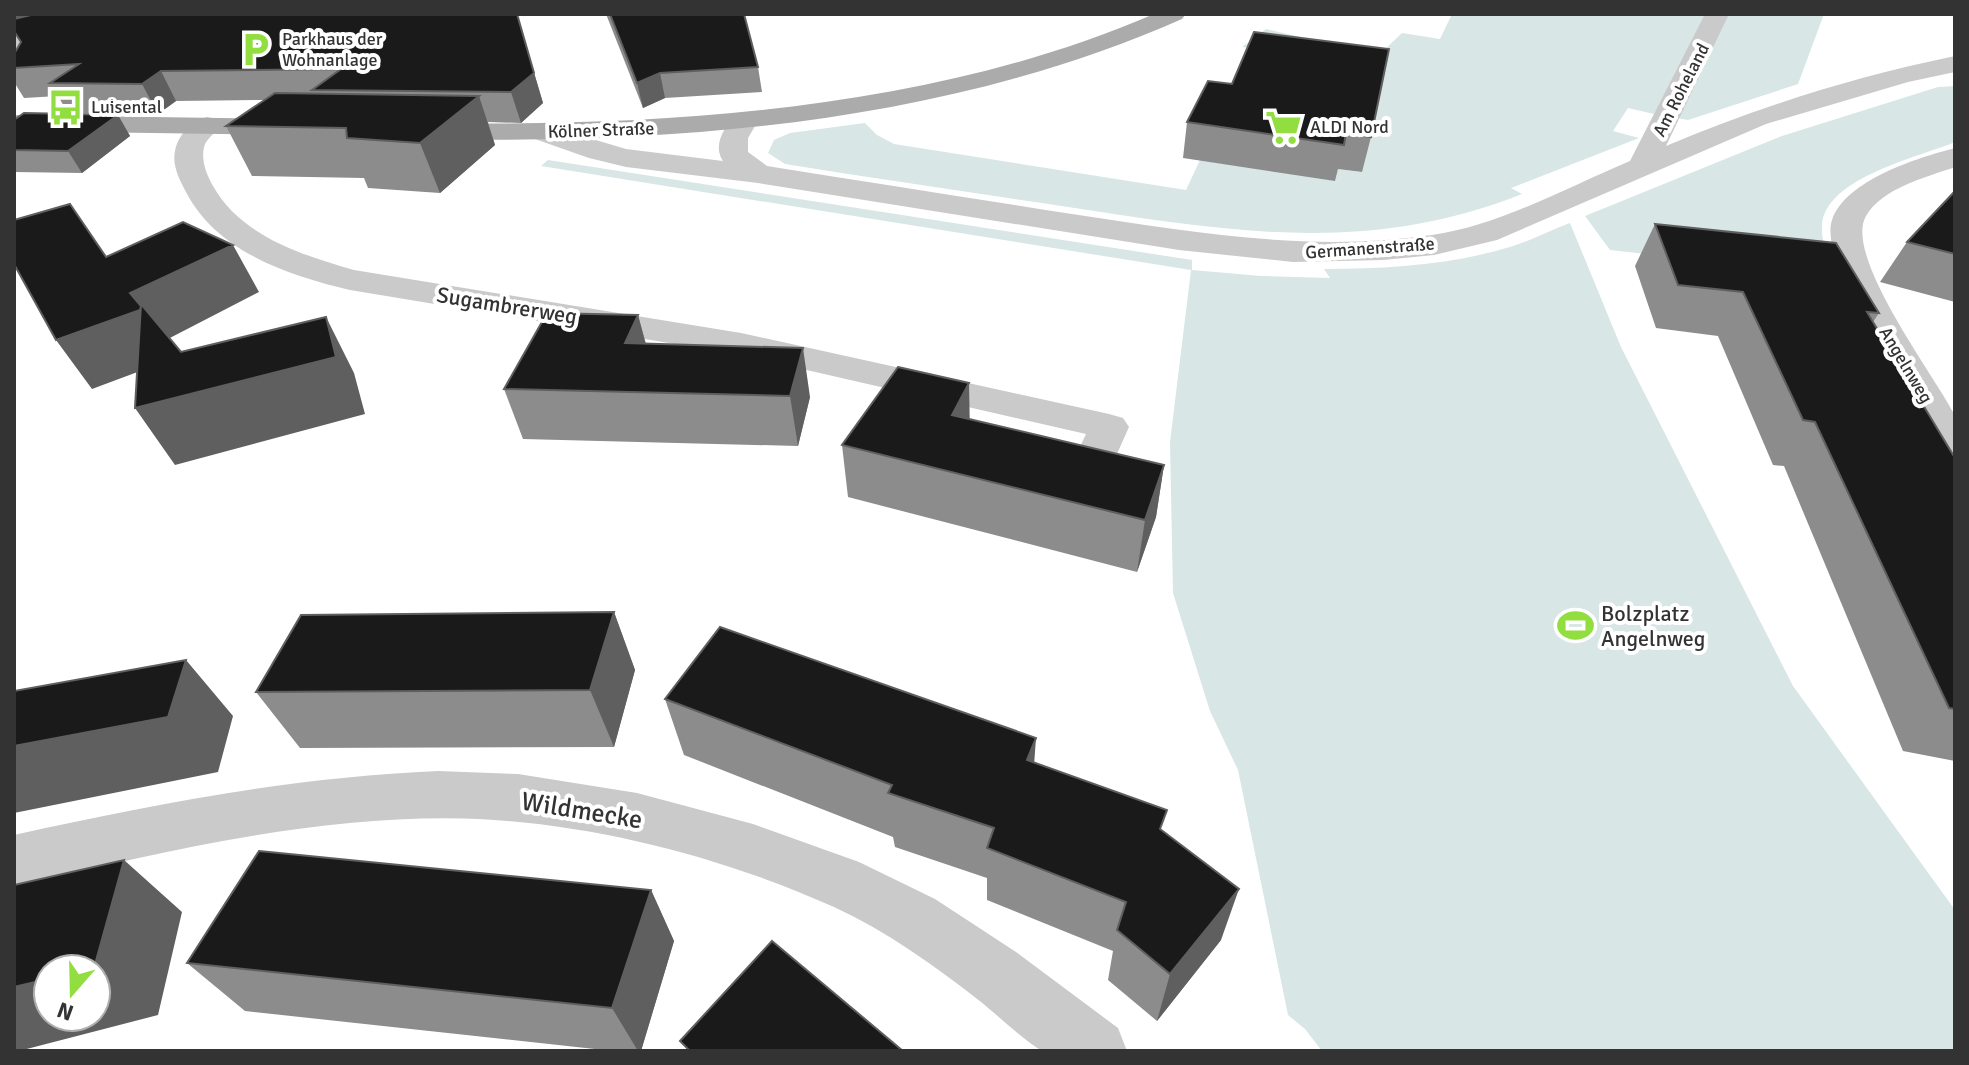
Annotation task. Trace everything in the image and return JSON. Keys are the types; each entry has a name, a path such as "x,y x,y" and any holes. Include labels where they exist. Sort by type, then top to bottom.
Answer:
{"main road":[{"name":"Kölner Straße","path":"399,130 542,132 676,128 744,121 863,103 1008,73 1074,55 1174,14"},
{"path":"14,123 313,128"}],"street":[{"path":"16,54 67,27 160,14"},
{"name":"Am Roheland","path":"1642,166 1717,14"},
{"name":"Germanenstraße","path":"542,132 599,152 1179,240 1312,253 1414,248 1486,233 1756,118 1903,75 1955,64"},
{"path":"744,121 734,138 733,155 758,174"},
{"name":"Sugambrerweg","path":"207,125 192,137 187,148 191,173 200,193 214,213 233,229 293,262 350,280 741,344 1109,427 1093,464"},
{"path":"676,128 670,151 687,165"},
{"name":"Angelnweg","path":"1955,157 1893,181 1857,205 1847,222 1846,244 1875,312 1955,447"},
{"name":"Wildmecke","path":"14,861 246,814 353,798 441,795 526,799 572,806 671,826 724,841 812,870 886,903 963,953 1095,1051"}],"shaded area":[{"path":"1452,14 1710,14 1654,114 1628,108 1613,131 1639,138 1511,188 1522,194 1465,213 1408,226 1352,232 1296,233 1184,224 785,164 768,153 774,140 790,133 865,123 877,135 894,144 1186,190 1200,160 1335,180 1338,169 1361,172 1361,61 1242,47 1266,29 1379,55 1402,33 1440,39"},
{"path":"1725,14 1824,14 1798,84 1688,120 1676,118"},
{"path":"1955,86 1955,142 1855,182 1827,209 1822,226 1823,239 1834,275 1610,250 1585,216 1782,136 1938,87"},
{"path":"548,160 1192,260 1192,270 1261,276 1330,278 1324,269 1396,267 1467,258 1513,246 1570,223 1621,347 1793,686 1955,910 1955,1051 1322,1051 1305,1029 1288,1015 1238,770 1210,711 1173,593 1170,442 1191,270 541,166"}],"building":[{"path":"35,14 517,14 534,73 511,92 312,90 341,69 161,71 142,84 50,83 79,64 14,68 14,54 21,42 14,31 14,19"},
{"path":"610,14 744,14 758,67 660,73 637,83"},
{"name":"ALDI Nord","path":"1254,32 1389,49 1371,137 1346,133 1344,145 1187,122 1208,81 1232,84"},
{"path":"275,93 479,96 420,143 347,138 346,128 226,126"},
{"path":"24,113 118,115 68,151 14,150 14,120"},
{"path":"1955,191 1955,254 1907,242"},
{"path":"70,204 106,257 183,222 233,245 130,293 141,306 140,310 56,340 14,264 14,220"},
{"path":"1655,224 1836,243 1879,313 1867,312 1955,458 1955,709 1949,708 1815,422 1803,420 1743,292 1678,285"},
{"path":"141,304 181,352 326,317 336,357 135,408"},
{"path":"547,313 638,315 625,343 803,348 790,396 504,389"},
{"path":"898,367 969,383 952,415 1164,465 1145,520 842,445"},
{"path":"614,612 590,690 256,692 301,615"},
{"path":"720,627 1036,738 1027,760 1167,810 1160,829 1239,889 1170,974 1117,930 1126,902 987,848 994,828 888,793 892,785 665,699"},
{"path":"186,660 168,717 14,746 14,691"},
{"path":"259,851 651,890 612,1008 187,963"},
{"path":"124,860 98,953 32,953 32,983 14,987 14,885"},
{"path":"772,941 903,1051 690,1051 680,1041"}],"place":[{"name":"Parkhaus der Wohnanlage","path":"256,49"},
{"name":"Luisental","path":"65,107"},
{"name":"ALDI Nord","path":"1284,127"},
{"name":"Bolzplatz Angelnweg","path":"1575,626"}]}
